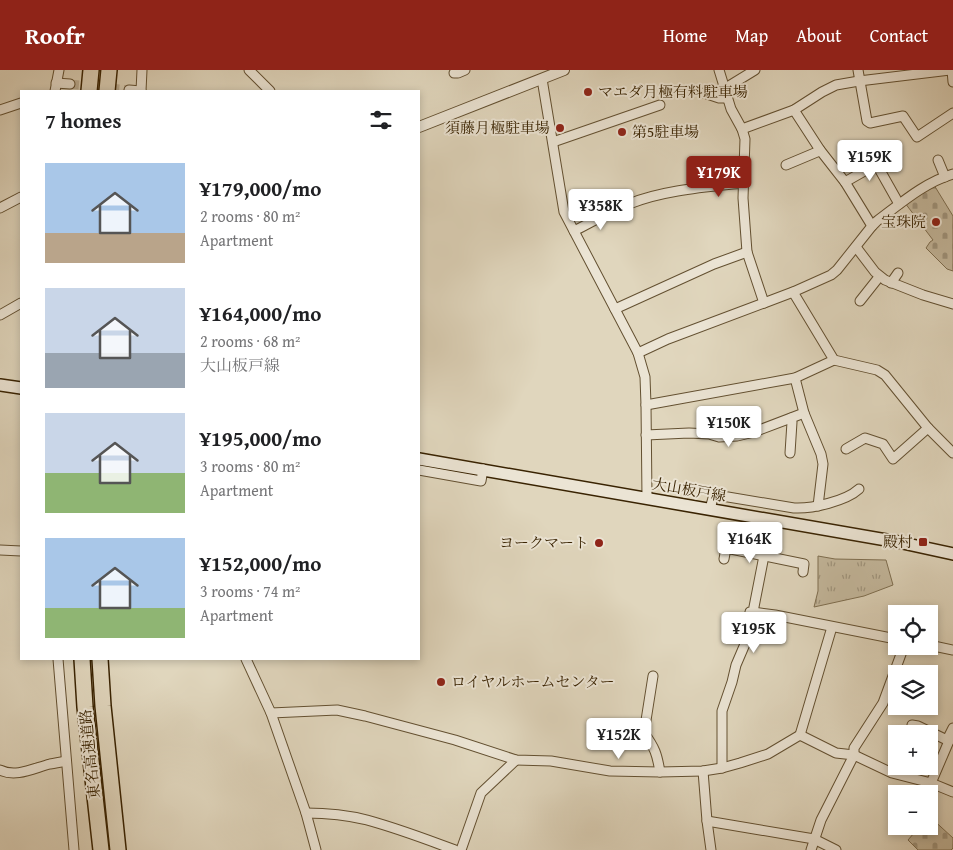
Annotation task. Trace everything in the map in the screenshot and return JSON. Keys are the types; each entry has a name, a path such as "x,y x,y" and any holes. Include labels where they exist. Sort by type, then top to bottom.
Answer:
{"highway":[{"path":"89,90 91,70"},
{"path":"107,90 109,70"},
{"name":"東名高速道路","path":"82,660 85,707 101,850"},
{"name":"東名高速道路","path":"100,660 118,850"}],"main road":[{"path":"0,385 20,388"},
{"name":"大山板戸線","path":"420,458 898,542 953,554"}],"street":[{"path":"55,89 59,70"},
{"path":"141,90 142,70"},
{"path":"249,70 269,90"},
{"path":"454,73 465,70"},
{"path":"719,70 731,109 742,129 745,139 743,198 748,252 764,303"},
{"path":"704,93 719,98 755,70"},
{"path":"858,70 867,121 870,123 903,116 917,137 953,113"},
{"path":"742,129 794,110 828,88 836,85 951,70 953,82"},
{"path":"420,127 542,79 557,71"},
{"path":"542,79 564,212 638,353 645,377 646,498"},
{"path":"55,89 70,84"},
{"path":"0,110 20,103"},
{"path":"553,142 660,105"},
{"path":"794,110 820,150 845,182 872,226"},
{"path":"786,165 820,150"},
{"path":"638,353 668,339 793,292 831,275 872,226 915,193 949,175 938,160"},
{"path":"845,182 879,163 900,204"},
{"path":"574,231 630,203 650,197 743,183"},
{"path":"0,208 20,198"},
{"path":"856,247 879,277 922,295 953,304"},
{"path":"615,310 714,264 748,252"},
{"path":"891,283 898,273"},
{"path":"860,301 879,277"},
{"path":"793,292 834,360"},
{"path":"0,315 20,304"},
{"path":"646,404 795,378 834,360 877,370 885,374 928,428 949,443 953,453"},
{"path":"795,378 804,413 821,454 823,464 818,506"},
{"path":"646,434 689,433 709,434 719,437 737,436 754,432 804,413"},
{"path":"790,418 792,422 790,453"},
{"path":"853,447 864,438 883,444 891,461 928,428"},
{"path":"420,470 481,481 483,470"},
{"path":"710,509 713,498 716,495 804,509 853,494 859,489"},
{"path":"722,768 722,711 736,665 745,644 750,612 753,612 771,520"},
{"path":"724,559 727,545 804,565"},
{"path":"0,550 20,551"},
{"path":"753,612 888,638"},
{"path":"271,713 337,710 455,740 516,760 551,761 610,772 703,771 740,764 768,754 800,735 832,627"},
{"path":"938,647 953,650"},
{"path":"811,850 821,820 854,755 854,748 883,703 901,655"},
{"path":"58,660 74,850"},
{"path":"246,660 271,713 306,813 316,850"},
{"path":"653,676 644,732 654,747 660,772"},
{"path":"931,783 953,728"},
{"path":"800,735 836,753 854,755 892,773 931,783 953,792"},
{"path":"938,736 949,741"},
{"path":"461,850 481,793 516,760"},
{"path":"0,770 4,772 24,772 66,761"},
{"path":"703,771 711,850"},
{"path":"306,813 325,813 366,820 454,850"},
{"path":"707,822 814,839 836,850"}],"green space":[{"name":"宝珠院","path":"934,185 953,216 953,271 947,269 926,248 933,240 905,203"},
{"path":"818,556 835,559 886,560 893,585 864,596 814,607 818,591"},
{"path":"938,824 953,838 953,848 951,850 918,850 908,840 912,835 938,835"}],"tunnel":[{"path":"70,84 129,90"}],"place":[{"name":"マエダ月極有料駐車場","path":"588,92"},
{"name":"須藤月極駐車場","path":"560,128"},
{"name":"第5駐車場","path":"622,132"},
{"name":"宝珠院","path":"936,222"},
{"name":"殿村","path":"923,542"},
{"name":"ヨークマート","path":"599,543"},
{"name":"ロイヤルホームセンター","path":"441,682"}]}
